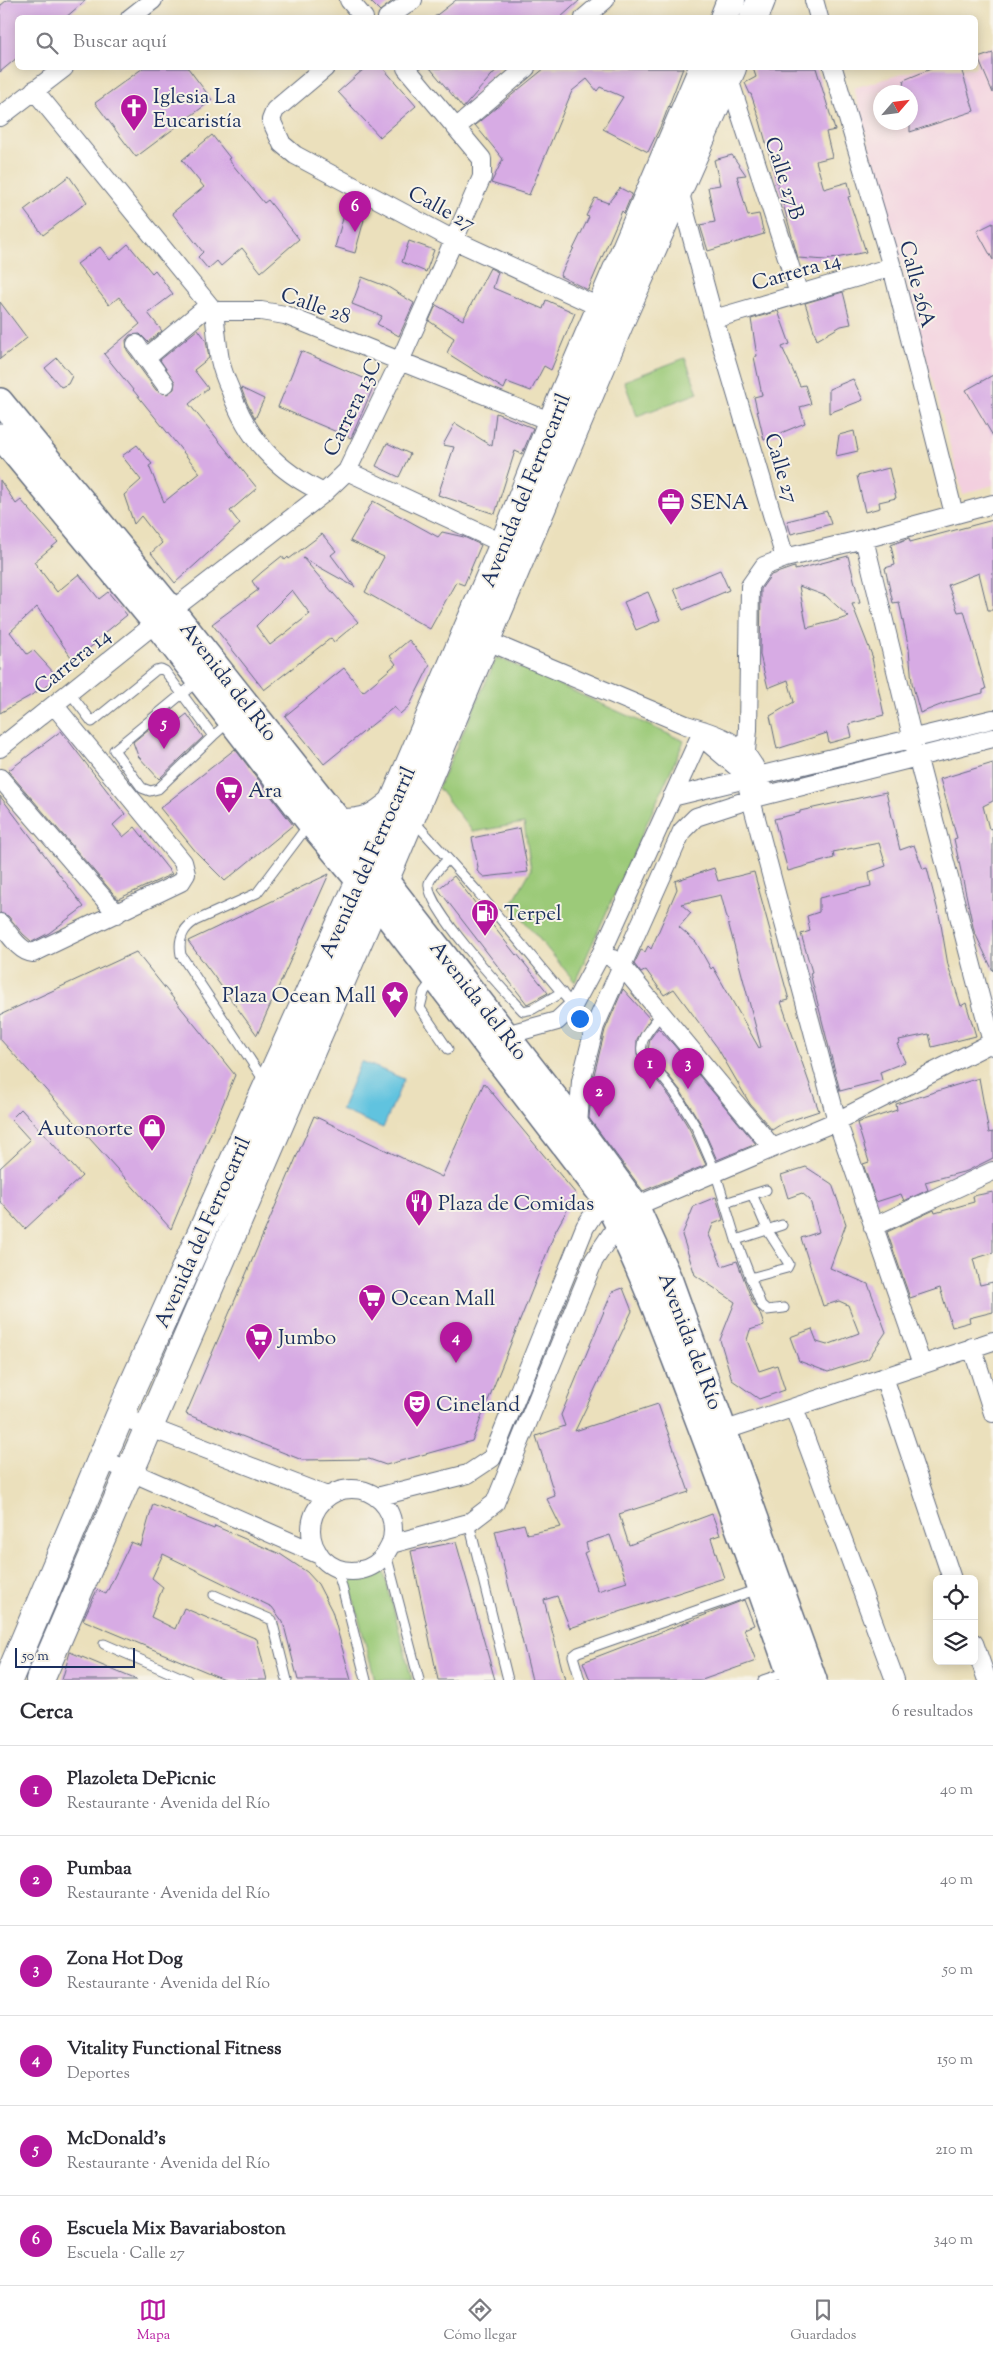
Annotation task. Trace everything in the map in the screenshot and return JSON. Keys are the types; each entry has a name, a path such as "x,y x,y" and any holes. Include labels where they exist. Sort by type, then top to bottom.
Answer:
{"main road":[{"path":"725,15 731,0"},
{"path":"755,15 761,0"},
{"name":"Avenida del Ferrocarril","path":"40,1680 148,1428 372,880 611,313 701,70"},
{"name":"Avenida del Ferrocarril","path":"476,636 504,544 552,422 679,190 730,72"},
{"name":"Avenida del Río","path":"0,402 164,617 191,687 222,728 310,823 372,880 506,1035 578,1127 636,1206 670,1281 760,1588 791,1676"},
{"name":"Avenida del Río","path":"0,436 164,617 341,823 372,880 434,978 604,1198 618,1224 714,1434 814,1680"},
{"path":"341,823 358,823 402,810"},
{"name":"Avenida del Ferrocarril","path":"7,1678 120,1416 268,1086 372,880"}],"street":[{"path":"134,15 153,0"},
{"path":"349,0 362,15"},
{"path":"391,15 413,0"},
{"path":"588,15 605,0"},
{"path":"814,0 818,15"},
{"path":"0,117 61,70"},
{"name":"Calle 27","path":"323,70 275,110 271,120 274,131 282,144 295,155 454,240 611,313"},
{"path":"408,70 456,128 524,70"},
{"name":"Calle 26A","path":"834,70 892,267 954,514"},
{"name":"Calle 27B","path":"730,72 799,294"},
{"path":"34,90 211,308 220,362 239,415 255,441 301,482 324,494"},
{"name":"Carrera 13C","path":"164,617 324,494 347,471 400,361 482,177 482,158 456,128"},
{"name":"Calle 27","path":"679,190 714,319 785,558"},
{"name":"Carrera 14","path":"714,319 892,267"},
{"path":"164,384 141,351 211,308"},
{"name":"Calle 28","path":"211,308 261,311 285,315 552,422"},
{"path":"347,471 504,544"},
{"path":"922,1365 837,1121 746,751 750,586 764,566 785,558 993,504"},
{"path":"636,1206 837,1121 993,1044 915,748 864,539"},
{"name":"Carrera 14","path":"0,748 164,617"},
{"path":"476,636 702,733 739,769 754,779"},
{"path":"0,923 26,953 33,953 181,882 186,874 183,862 54,705"},
{"path":"578,1127 581,1081 595,1026 682,831 696,817 915,748 993,719"},
{"path":"702,733 719,735 746,751"},
{"path":"506,1035 557,1022 574,1006 602,952 702,733"},
{"path":"672,797 915,748 993,738"},
{"path":"0,778 117,914"},
{"path":"602,952 621,965 772,1147"},
{"path":"874,1227 993,1171"},
{"path":"376,1496 468,1474 492,1458 585,1228 604,1198"},
{"path":"102,1459 320,1556 335,1567 346,1570 368,1568 388,1549 468,1523 495,1503 594,1260 618,1224"},
{"path":"714,1434 993,1341"},
{"path":"972,1347 993,1413"},
{"path":"884,1377 951,1575"},
{"path":"794,1408 895,1680"},
{"path":"120,1416 327,1496"},
{"path":"320,1556 312,1538 313,1518 318,1506 327,1496 352,1488 365,1490 376,1496 386,1506 391,1518 393,1531 388,1549"},
{"path":"978,1655 986,1678"}],"lane":[{"path":"70,693 92,722 156,670 161,668 191,687 114,750 142,788 150,791 158,789 222,728"},
{"path":"402,810 448,859 574,1006"},
{"path":"268,1086 181,955 181,935 187,926 195,921 257,893 310,823"},
{"path":"448,859 429,881 429,888 436,907 487,971 523,1011 533,1009 562,992"},
{"path":"434,978 424,992 420,1008 448,1049"},
{"path":"661,1014 643,1038 640,1045 642,1052 674,1093 696,1128 715,1171 736,1240 763,1309 784,1308"},
{"path":"725,1203 766,1190"},
{"path":"750,1278 787,1268 789,1264 768,1231 752,1196"},
{"path":"736,1240 782,1226"},
{"path":"468,1523 508,1680"},
{"path":"388,1549 419,1680"},
{"path":"335,1567 341,1583 366,1680"},
{"path":"580,1680 573,1656 578,1652 760,1588"},
{"path":"214,1595 272,1620 287,1680"},
{"path":"104,1644 187,1680"},
{"path":"763,1680 791,1676"}],"shaded area":[{"path":"993,46 993,485 963,494 854,88 915,70 978,70 978,50"}],"green space":[{"path":"685,358 698,393 637,416 624,381"},
{"path":"497,657 684,741 575,982 511,905 531,870 524,823 473,832 438,788"},
{"path":"384,1572 412,1680 375,1680 349,1581"}],"water":[{"path":"361,1061 404,1079 383,1128 341,1110"}],"building":[{"path":"7,0 86,0 68,15 15,15 15,60 0,72 0,6"},
{"path":"369,0 394,0 380,11"},
{"path":"456,0 580,0 563,15 437,15"},
{"path":"993,53 993,93 978,58"},
{"name":"Iglesia La Eucaristía","path":"140,70 190,70 212,100 136,157 95,103"},
{"path":"363,70 385,70 416,106 380,137 338,92"},
{"path":"432,70 496,70 463,108"},
{"path":"543,70 682,70 663,121 648,152 603,129 623,97 600,87 597,91 587,79 572,91 529,195 491,183 503,159 475,125"},
{"path":"754,70 817,70 835,130 826,132 832,157 816,161 824,189 848,182 851,196 848,197 866,252 826,260 798,258 760,121 751,94 745,83 756,77"},
{"path":"928,70 962,70 974,111 918,129 918,85 903,85 904,80"},
{"path":"212,135 230,158 228,159 264,203 268,200 299,239 261,272 242,248 221,266 217,261 208,269 198,257 203,252 172,213 204,187 182,160"},
{"path":"732,155 746,175 737,176 748,216 759,214 764,234 708,251 700,225 715,222 708,187 720,185 714,160"},
{"path":"69,176 87,202 43,235 24,210"},
{"path":"620,188 632,194 624,213 622,211 588,290 560,276 589,217 586,216 595,198 608,203"},
{"path":"344,215 364,220 355,253 335,247"},
{"path":"993,223 993,260 977,231"},
{"path":"409,241 434,250 426,272 402,262"},
{"path":"128,244 152,273 155,270 173,294 148,313 162,331 148,342 140,334 130,335 126,340 127,350 156,390 167,394 174,389 175,382 160,360 198,329 206,340 209,358 194,370 208,388 189,404 257,488 230,511 240,524 175,583 151,553 162,543 141,516 134,524 124,495 141,480 122,456 137,445 152,464 149,466 164,502 200,473 104,354 140,324 119,297 109,305 77,264 100,247 110,260"},
{"path":"490,268 498,272 493,288 543,309 546,300 575,313 551,370 544,366 531,391 507,382 504,389 447,353 454,338 429,321 436,305 463,320"},
{"path":"362,277 388,287 414,303 399,336 377,324 382,316 352,304"},
{"path":"843,292 851,324 841,326 817,340 805,303"},
{"path":"0,302 27,338 0,359"},
{"path":"778,311 790,344 782,347 800,386 805,385 811,404 800,407 805,423 764,440 754,397 762,395 754,357 757,356 751,319"},
{"path":"301,351 375,383 351,438 278,407"},
{"path":"57,358 72,376 68,384 61,387 45,368"},
{"path":"993,375 993,436 966,390"},
{"path":"853,379 863,400 829,413 829,389"},
{"path":"241,388 264,399 255,419 247,403"},
{"path":"496,413 533,428 522,454 515,451 495,514 438,495 454,447 443,445 455,423 492,446"},
{"path":"854,431 858,451 836,456 839,435"},
{"path":"387,443 410,454 399,477 376,466"},
{"path":"889,468 896,498 879,502 880,508 865,512 857,476"},
{"path":"0,480 16,504 21,500 58,542 34,562 57,592 79,574 99,599 108,592 127,615 95,641 96,643 73,660 37,607 10,632 27,654 33,650 56,675 56,681 0,713"},
{"path":"373,501 438,537 442,532 464,537 481,545 464,585 456,582 430,629 365,592 384,557 350,541"},
{"path":"827,511 831,524 791,534 787,521"},
{"path":"993,520 993,610 988,610 979,573 948,585 958,612 964,611 986,689 983,690 983,693 948,702 920,713 912,683 909,649 899,602 893,603 885,568 895,565 891,545 909,538 910,542"},
{"path":"322,534 336,551 331,555 355,587 303,558 358,622 334,642 331,638 264,690 212,624 258,590 252,581 262,572 282,556 285,560 288,557 289,559","holes":["292,590 310,614 270,645 256,626"]},
{"path":"848,556 860,603 852,604 873,658 884,715 849,724 852,737 829,743 827,733 777,749 770,716 794,702 788,680 768,688 760,655 761,589 771,575 795,567 795,570","holes":["799,586 826,596 849,617 807,628"]},
{"path":"720,570 729,590 683,610 674,589"},
{"path":"648,592 660,620 636,630 624,602"},
{"path":"409,640 430,665 410,705 400,714 394,707 324,764 285,716 344,668 363,692 396,664 390,656"},
{"path":"187,714 203,737 159,779 138,756 133,742 161,719 169,728"},
{"path":"61,731 125,814 113,825 123,837 135,827 172,874 118,899 8,771"},
{"name":"Ara","path":"235,749 293,825 225,881 197,853 160,808"},
{"path":"993,763 993,801 983,806 989,829 993,828 993,971 974,931 954,839 957,838 940,779"},
{"path":"886,792 900,850 914,845 923,869 927,868 940,919 948,965 961,1006 966,1003 976,1036 932,1047 929,1034 899,1040 900,1043 897,1044 905,1062 880,1072 882,1080 840,1091 810,973 812,972 801,934 810,931 807,916 819,912 819,898 871,886 869,872 886,866 879,843 833,852 834,858 788,871 774,819 800,813 800,811"},
{"path":"0,796 84,907 49,933 32,942 8,916 0,913"},
{"path":"520,828 528,872 484,877 477,871 478,867 472,838"},
{"path":"714,868 718,881 754,872 789,1000 781,1002 819,1111 783,1123 772,1130 750,1104 717,1047 674,989 664,995 646,970 641,973 634,964 641,950 645,952 648,946 651,949 677,889 675,881","holes":["721,895 761,1047 759,1048 713,967 711,969 696,942 679,927 691,913 681,904"]},
{"path":"329,874 257,1035 188,941"},
{"path":"454,876 548,993 527,1004 438,889"},
{"name":"Autonorte","path":"136,952 235,1075 171,1229 0,1039 0,1015"},
{"path":"623,989 650,1019 637,1039 637,1055 670,1097 690,1130 706,1165 643,1191 589,1118 592,1083 605,1030"},
{"path":"658,1028 756,1144 717,1160 701,1124 680,1090 648,1050 650,1039"},
{"path":"979,1078 989,1133 993,1132 993,1158 967,1171 925,1182 928,1190 904,1201 901,1194 876,1202 863,1164 869,1162 857,1123 897,1110 896,1104"},
{"name":"Ocean Mall","path":"484,1083 576,1194 556,1230 472,1441 386,1465 369,1459 302,1460 186,1414 314,1116 442,1177"},
{"path":"21,1109 82,1176 25,1229 0,1201 0,1168 30,1140 11,1119"},
{"path":"806,1167 832,1184 846,1224 830,1268 868,1284 886,1332 868,1359 828,1372 799,1361 790,1337 812,1329 817,1342 827,1345 859,1333 848,1305 839,1301 823,1306 801,1238 819,1232 810,1200 802,1193 788,1198 781,1175"},
{"path":"993,1192 993,1253 973,1259 980,1285 993,1282 993,1312 969,1318 970,1322 952,1327 940,1288 910,1298 887,1232 934,1210 935,1213 974,1202 973,1196"},
{"path":"716,1197 723,1220 713,1224 709,1235 722,1266 737,1261 753,1303 759,1311 764,1325 750,1330 747,1340 759,1371 777,1365 785,1390 759,1399 732,1380 720,1340 735,1302 695,1275 682,1235 694,1206"},
{"path":"623,1288 632,1311 575,1431 658,1404 689,1492 619,1514 629,1545 712,1514 720,1535 711,1538 724,1578 570,1628 557,1596 544,1600 565,1680 532,1680 495,1531 524,1524 527,1534 561,1527 547,1499 555,1496 536,1436 565,1426 561,1415 612,1292","holes":["610,1535 627,1582 598,1591 584,1553 588,1551 586,1543"]},
{"path":"153,1504 214,1529 215,1526 280,1554 307,1572 318,1584 332,1611 351,1680 298,1680 283,1622 272,1607 163,1554 152,1578 163,1587 151,1617 175,1629 184,1608 257,1639 267,1680 226,1680 83,1620 97,1590 106,1594 131,1542 141,1546"},
{"path":"456,1542 495,1680 438,1680 411,1551"},
{"path":"744,1600 754,1625 744,1629 756,1661 702,1680 590,1680 583,1662"},
{"path":"70,1652 137,1680 62,1680"}],"place":[{"name":"Iglesia La Eucaristía","path":"134,132"},
{"name":"Escuela Mix Bavariaboston","path":"355,232"},
{"name":"SENA","path":"671,526"},
{"name":"McDonald's","path":"164,749"},
{"name":"Ara","path":"229,814"},
{"name":"Terpel","path":"485,937"},
{"name":"Plaza Ocean Mall","path":"395,1019"},
{"name":"Plazoleta DePicnic","path":"650,1089"},
{"name":"Zona Hot Dog","path":"688,1089"},
{"name":"Pumbaa","path":"599,1117"},
{"name":"Autonorte","path":"152,1152"},
{"name":"Plaza de Comidas","path":"419,1227"},
{"name":"Ocean Mall","path":"372,1322"},
{"name":"Jumbo","path":"259,1361"},
{"name":"Vitality Functional Fitness","path":"456,1363"},
{"name":"Cineland","path":"417,1428"}]}
